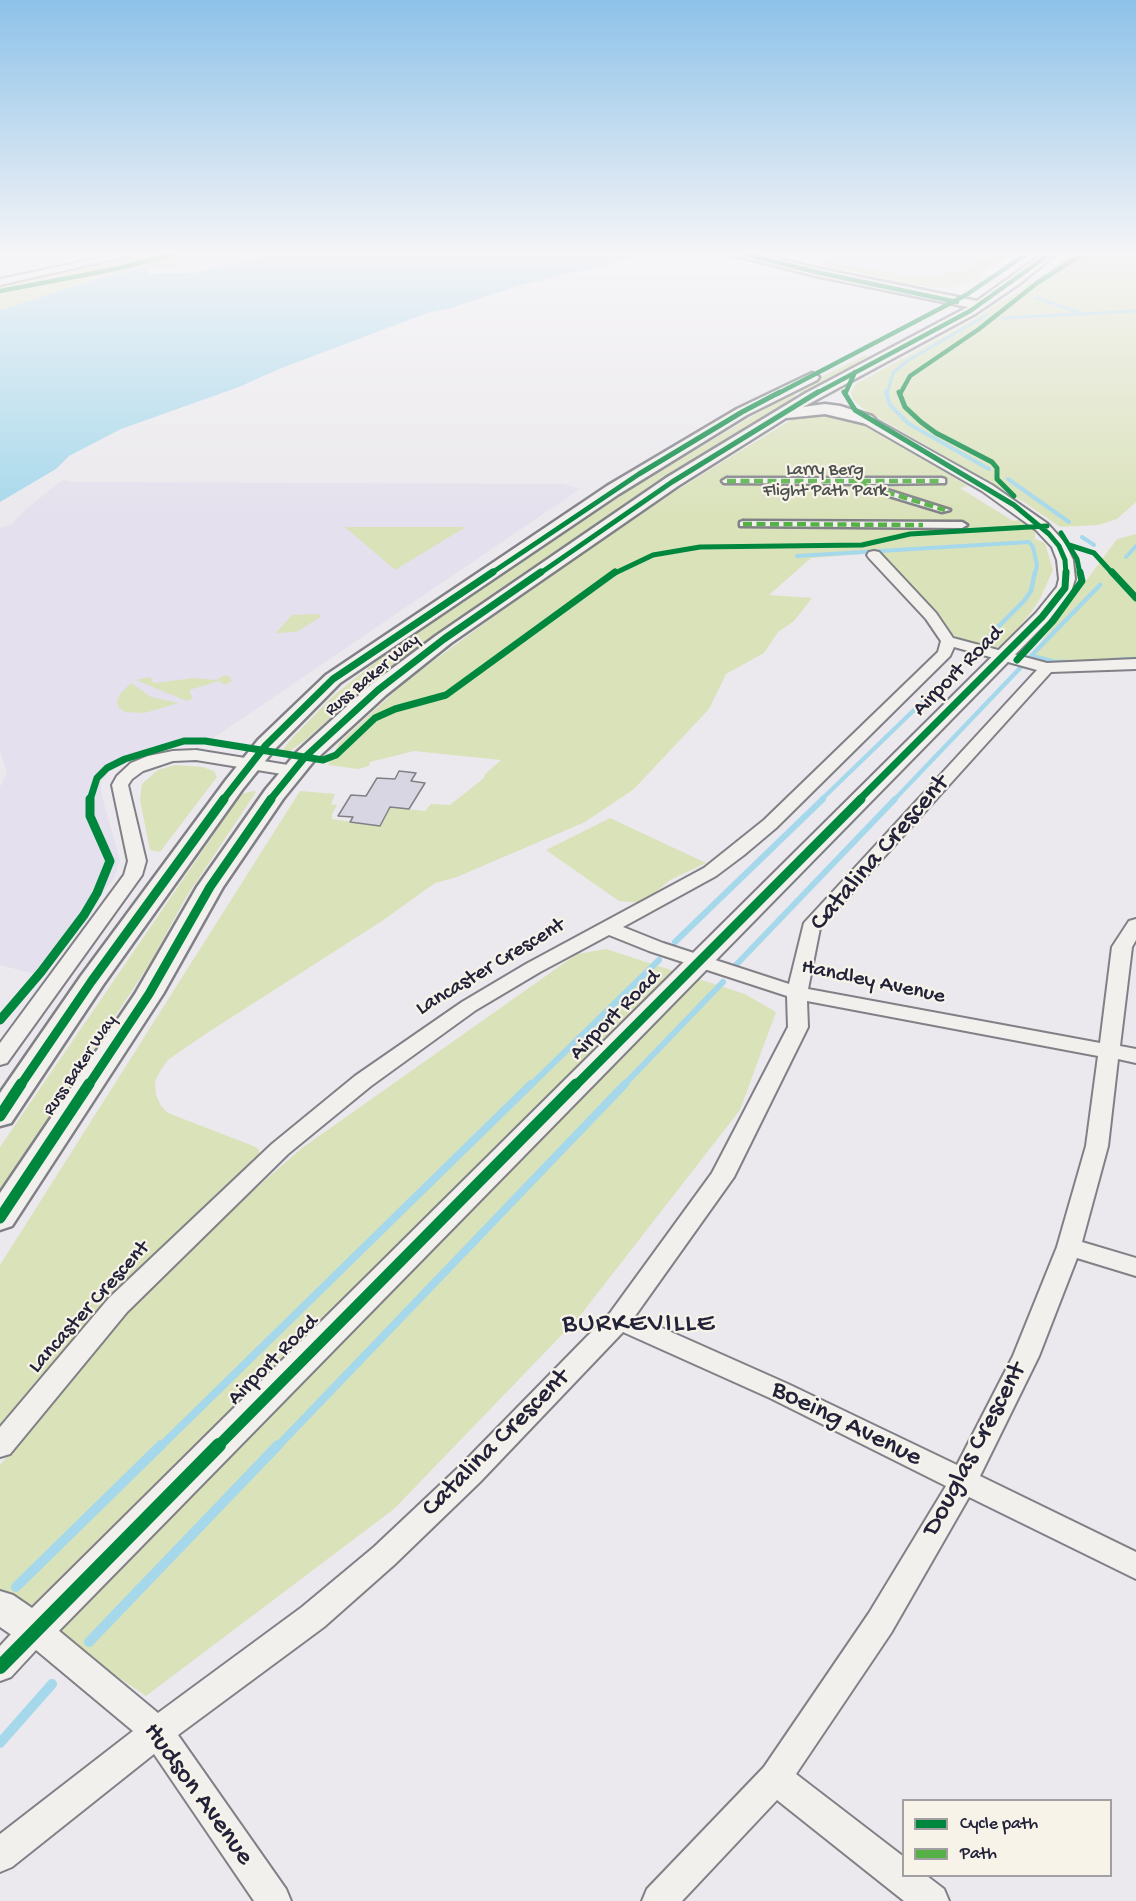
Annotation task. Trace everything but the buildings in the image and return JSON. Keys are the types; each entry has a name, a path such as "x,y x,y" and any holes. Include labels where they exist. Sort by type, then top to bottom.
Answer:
{"main road":[{"name":"Russ Baker Way","path":"0,1116 91,982 252,763 266,745 333,679 604,496 742,412 883,340"},
{"name":"Russ Baker Way","path":"0,1218 149,994 210,887 274,794 304,758 378,690 444,639 672,482 773,418 917,340"},
{"path":"855,372 844,392 845,397 855,410 867,419"},
{"path":"773,418 825,409 867,419"}],"street":[{"name":"Airport Road","path":"0,1667 698,961 1042,617 1065,588 1067,579 1065,560 1059,546 1042,527 1014,505 867,419"},
{"path":"831,476 945,510"},
{"path":"727,481 942,481"},
{"path":"743,524 962,525"},
{"path":"874,555 931,616 948,641 1047,668 1136,664"},
{"name":"Lancaster Crescent","path":"0,1446 118,1305 280,1149 363,1081 459,1012 533,968 710,872 738,851 770,824 945,653 948,641"},
{"name":"Catalina Crescent","path":"0,1855 157,1732 313,1617 384,1556 470,1474 619,1320 722,1177 798,1027 797,993 811,927 1047,668"},
{"path":"0,1058 133,875 137,861 120,785 125,776 137,767 173,756 196,755 294,771"},
{"name":"Douglas Crescent","path":"659,1901 775,1778 880,1623 963,1482 1026,1356 1069,1247 1097,1146 1122,947 1136,925"},
{"name":"Handley Avenue","path":"607,927 698,961 797,993 1136,1056"},
{"path":"1069,1247 1136,1267"},
{"name":"Boeing Avenue","path":"619,1320 779,1391 1136,1566"},
{"name":"Hudson Avenue","path":"0,1607 35,1630 157,1732 274,1901"},
{"path":"775,1778 932,1901"}],"shaded area":[{"path":"63,480 75,482 563,484 580,489 206,743 164,748 132,757 110,770 101,782 101,793 120,860 115,876 43,976 0,965 0,787 7,773 0,751 0,528 12,524 27,508"}],"green space":[{"path":"937,340 1136,340 1136,502 1117,519 1098,525 1060,527 1024,502 865,410 853,400 851,392 856,384"},
{"path":"865,355 868,356 828,383 801,393 794,391"},
{"path":"791,393 796,395 789,403 677,470 438,634 372,681 303,742 290,751 282,751 333,696 383,656 627,491"},
{"name":"Larry Berg Flight Path Park","path":"819,412 847,415 870,427 968,486 960,488 1013,521 1025,519 1035,528 1035,539 1045,543 1053,570 1032,611 1003,646 989,648 969,643 949,633 923,599 876,553 811,558 769,595 812,598 794,621 778,632 764,653 726,674 709,709 634,789 585,822 457,877 435,883 382,921 169,1059 155,1081 156,1095 161,1106 168,1113 256,1147 259,1150 259,1159 0,1433 0,1265 300,791 335,794 331,804 337,805 332,819 380,826 390,807 425,811 431,804 450,805 484,778 485,774 501,760 414,751 370,762 369,766 358,769 328,765 340,742 405,682 542,581 677,490 794,418"},
{"path":"345,527 463,527 464,528 395,570"},
{"path":"1136,534 1136,660 1050,663 1030,657 1117,539"},
{"path":"320,614 321,617 296,632 276,633 292,615"},
{"path":"225,675 232,681 225,685 219,681 189,690 193,698 187,701 136,680 151,677 152,682 155,683 194,678 216,680"},
{"path":"131,683 151,697 179,703 144,713 125,712 119,708 117,702 120,694"},
{"path":"175,765 202,767 214,771 217,777 160,852 150,850 140,800 142,784 158,770"},
{"path":"256,792 185,899 152,960 0,1192 0,1147 238,799 242,794"},
{"path":"610,818 706,863 670,880 643,903 619,901 546,850"},
{"path":"606,949 745,994 776,1012 740,1110 579,1317 394,1509 146,1696 0,1597 0,1465 131,1304 191,1245 302,1148 577,954"}],"water":[{"path":"0,340 357,340 239,387 121,429 69,456 56,469 0,502"}],"waterway":[{"path":"887,394 893,373 907,361 944,340"},
{"path":"886,392 890,405 909,424 989,469"},
{"path":"1008,479 1069,522"},
{"path":"1082,537 1094,545"},
{"path":"797,556 1029,542 1033,547 1037,565 1035,574"},
{"path":"1126,557 1136,546"},
{"path":"980,645 1024,601 1031,591 1035,572"},
{"path":"1030,657 1100,585"},
{"path":"821,800 973,653"},
{"path":"1032,656 1055,662 1070,662"},
{"path":"1113,660 1136,659"},
{"path":"894,800 1023,665"},
{"path":"675,942 823,799"},
{"path":"736,965 895,799"},
{"path":"530,1086 659,960"},
{"path":"623,1086 723,982"},
{"path":"160,1447 531,1084"},
{"path":"277,1447 625,1084"},
{"path":"16,1587 161,1445"},
{"path":"89,1642 278,1445"},
{"path":"0,1743 52,1684"}],"marked path":[{"path":"727,481 942,481"},
{"path":"860,484 945,510"},
{"path":"743,524 923,525"}],"cycle path":[{"path":"0,1116 91,982 234,785 266,745 333,679 639,474 742,412 883,340"},
{"path":"0,1218 149,994 210,887 274,794 305,757 378,690 444,639 672,482 811,396 916,340"},
{"path":"963,340 910,376 899,392 905,407 921,422 936,433 992,462 997,468 997,479 1014,496"},
{"path":"0,1667 429,1232 1042,617 1065,588 1067,579 1065,560 1059,546 1049,534 1014,505 855,410 848,402 844,392 855,372"},
{"path":"0,1020 41,972 84,915 97,893 110,861 90,816 90,795 97,778 107,768 125,759 184,741 205,741 323,760 336,755 375,718 395,709 446,695 619,569 653,555 700,547 862,545 910,534 1047,526"},
{"path":"1017,660 1053,621 1082,581 1077,559 1061,533"},
{"path":"1069,545 1094,553 1136,598"}],"district":[{"name":"BURKEVILLE","path":"639,1326"}]}
